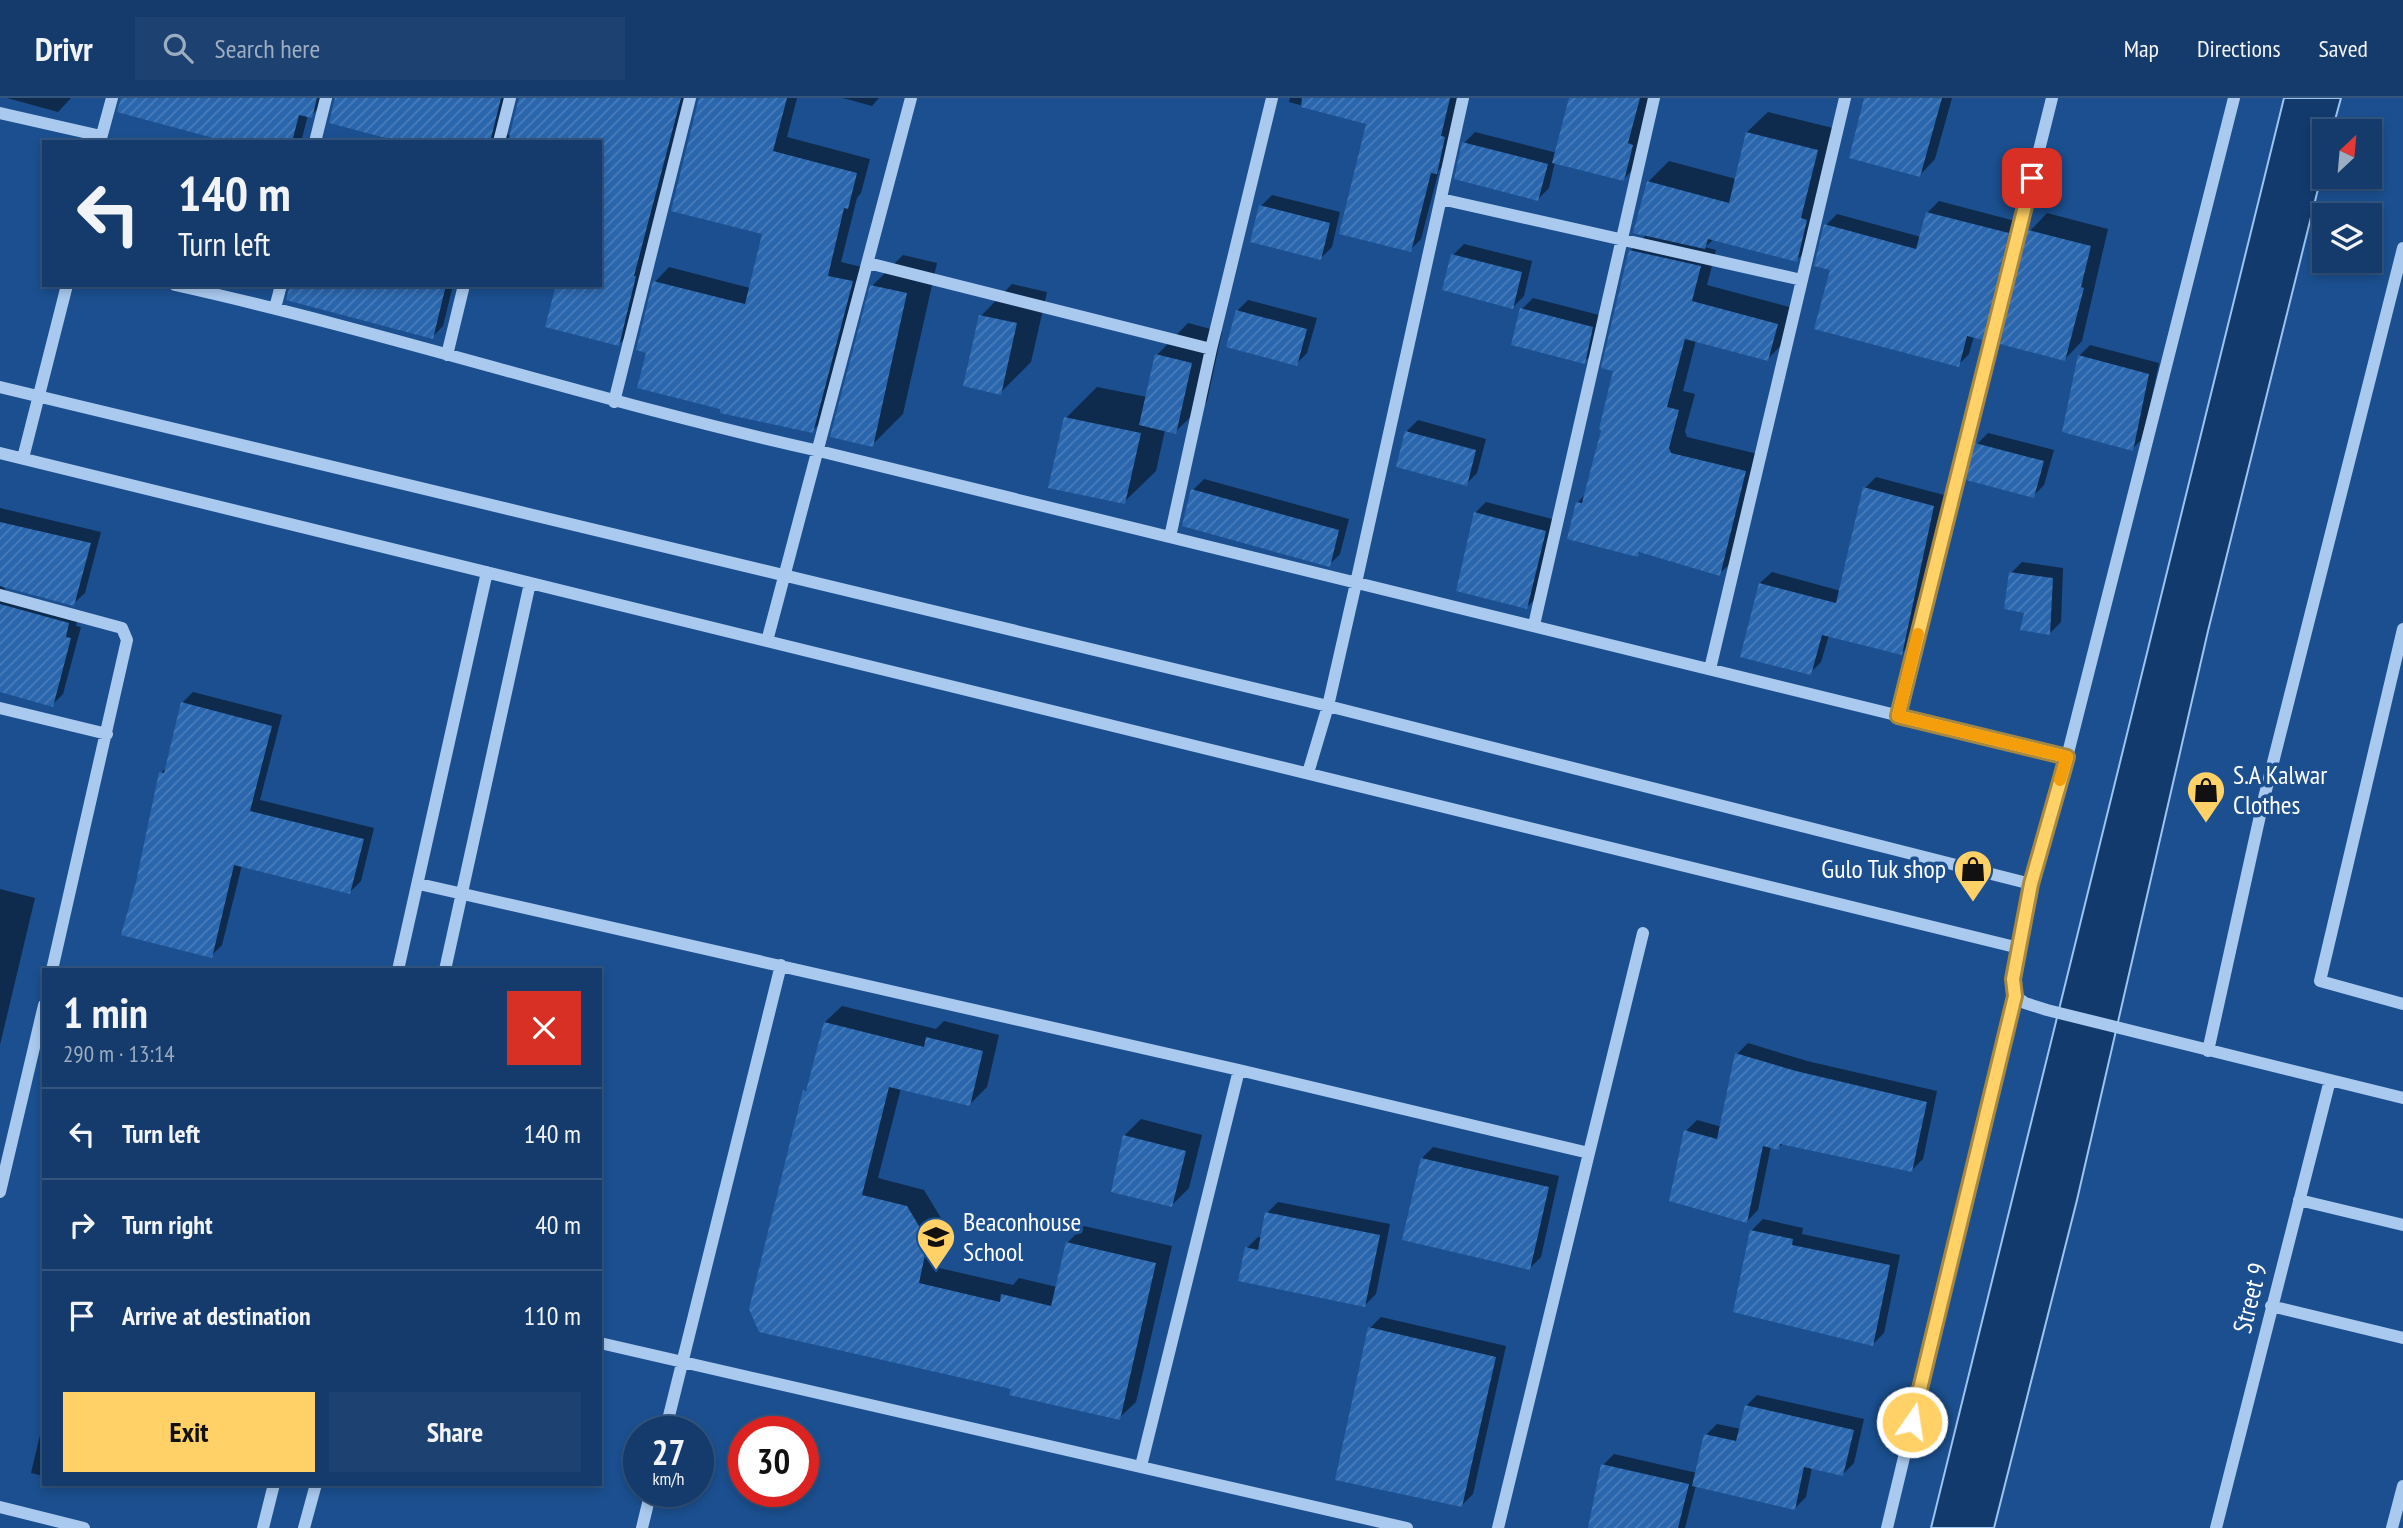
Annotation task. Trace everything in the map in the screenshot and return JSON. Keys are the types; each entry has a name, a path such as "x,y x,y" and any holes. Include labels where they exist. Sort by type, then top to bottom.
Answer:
{"street":[{"path":"0,113 101,139 112,98"},
{"path":"316,140 326,98"},
{"path":"500,140 510,98"},
{"path":"614,402 690,98"},
{"path":"767,641 911,98"},
{"path":"1170,537 1211,349 1272,98"},
{"path":"1308,773 1328,706 1464,98"},
{"path":"1534,625 1654,98"},
{"path":"1710,670 1845,98"},
{"path":"1898,716 2052,98"},
{"path":"1887,1528 2015,996 2013,979 2031,884 2067,757 2234,98"},
{"path":"1441,199 1802,280"},
{"path":"2208,1051 2263,802 2403,248"},
{"path":"868,263 1211,349"},
{"path":"23,458 66,287"},
{"path":"184,287 275,308 614,402 2067,757"},
{"path":"275,308 280,287"},
{"path":"447,355 464,287"},
{"path":"0,387 1328,706 2031,884"},
{"path":"0,453 2019,948"},
{"path":"398,968 487,572"},
{"path":"446,968 464,894 530,583"},
{"path":"0,595 122,628 127,640 52,968"},
{"path":"2403,629 2320,981 2403,1003"},
{"path":"0,708 107,734"},
{"path":"419,884 1239,1070 1589,1153"},
{"path":"1498,1528 1643,933"},
{"path":"669,1416 782,965"},
{"path":"2015,996 2025,1003 2047,1010 2403,1098"},
{"path":"0,1192 42,1014"},
{"path":"1141,1466 1239,1070"},
{"name":"Street 9","path":"2216,1528 2330,1080"},
{"path":"2299,1200 2403,1225"},
{"path":"2272,1306 2403,1338"},
{"path":"602,1343 1407,1528"},
{"path":"263,1528 274,1486"},
{"path":"304,1528 315,1486"},
{"path":"2392,1528 2403,1486"},
{"path":"0,1507 84,1528"},
{"path":"642,1528 647,1507"}],"water":[{"path":"2284,98 2341,98 2335,119 2312,119 2312,189 2318,189 2315,203 2312,203 2312,213 2208,631 2077,1200 1994,1528 1931,1528"}],"building":[{"path":"121,98 317,98 312,118 299,115 293,140 221,140 117,112"},
{"path":"335,98 501,98 490,140 393,140 329,123"},
{"path":"519,98 681,98 634,276 619,346 545,327 555,287 602,287 602,140 508,140"},
{"path":"699,98 787,98 773,151 857,173 848,209 844,208 828,276 853,281 813,433 720,413 720,409 637,388 646,353 636,350 653,281 745,304 762,234 671,211"},
{"path":"1302,98 1450,98 1441,136 1445,137 1437,174 1431,173 1411,252 1339,234 1366,124 1301,107"},
{"path":"1569,98 1640,98 1628,143 1633,145 1624,181 1552,163"},
{"path":"1864,98 1942,98 1920,177 1849,158"},
{"path":"1746,132 1818,150 1801,218 1807,220 1797,262 1708,239 1705,249 1633,233 1647,181 1729,203"},
{"path":"1462,142 1548,164 1538,201 1454,179"},
{"path":"1259,205 1330,223 1321,260 1250,242"},
{"path":"1926,212 2009,233 1983,340 1967,336 1959,367 1814,329 1830,270 1814,266 1824,224 1916,249"},
{"path":"2028,230 2091,246 2081,287 2084,288 2065,361 2000,344"},
{"path":"1629,250 1701,266 1692,301 1778,324 1768,361 1685,339 1667,407 1679,410 1669,448 1671,453 1746,471 1720,576 1639,552 1638,557 1567,539 1576,502 1582,503 1601,430 1599,429 1613,371 1601,368"},
{"path":"1451,254 1522,272 1513,309 1442,290"},
{"path":"870,285 907,293 873,447 830,437"},
{"path":"289,287 446,287 433,339 286,300"},
{"path":"1520,308 1593,327 1585,364 1511,345"},
{"path":"1236,310 1307,329 1297,366 1226,347"},
{"path":"979,315 1017,323 1001,395 963,386"},
{"path":"1155,354 1192,363 1176,434 1139,425"},
{"path":"2078,355 2149,374 2133,451 2062,432"},
{"path":"1064,417 1141,433 1125,504 1048,488"},
{"path":"1405,431 1476,450 1467,486 1396,467"},
{"path":"1975,443 2044,461 2034,498 1966,480"},
{"path":"1863,487 1934,506 1902,655 1822,635 1811,675 1740,657 1759,583 1836,603"},
{"path":"1191,489 1339,530 1330,567 1182,526"},
{"path":"1474,512 1546,531 1527,609 1456,591"},
{"path":"0,522 91,543 74,606 0,586"},
{"path":"2009,572 2053,578 2050,635 2020,630 2024,613 2004,609"},
{"path":"0,604 69,623 66,637 71,638 53,707 0,692"},
{"path":"181,702 272,726 250,811 364,839 350,894 234,865 212,958 121,935 136,882 159,772 164,773"},
{"path":"824,1022 924,1047 926,1037 983,1051 970,1106 889,1087 862,1195 907,1206 928,1241 919,1283 1000,1302 1001,1294 1051,1306 1066,1242 1156,1263 1120,1420 1009,1395 1011,1389 759,1332 749,1309 803,1090 806,1091"},
{"path":"1735,1053 1796,1071 1927,1102 1912,1172 1780,1144 1779,1150 1763,1146 1747,1223 1669,1201 1684,1130 1717,1139"},
{"path":"1123,1135 1186,1151 1172,1207 1111,1192"},
{"path":"1421,1158 1549,1187 1530,1270 1402,1240"},
{"path":"1265,1212 1380,1235 1365,1307 1238,1281 1245,1247 1258,1250"},
{"path":"1750,1230 1793,1239 1792,1245 1890,1265 1873,1346 1733,1312"},
{"path":"1368,1327 1496,1357 1462,1507 1335,1480"},
{"path":"1745,1405 1854,1430 1843,1476 1804,1467 1795,1510 1692,1486 1704,1434 1736,1441"},
{"path":"1601,1464 1689,1484 1678,1528 1588,1528"}],"slow traffic":[{"path":"1918,634 1898,716 2067,757 2060,780"}],"place":[{"name":"S.A Kalwar Clothes","path":"2206,824"},
{"name":"Gulo Tuk shop","path":"1973,903"},
{"name":"Beaconhouse School","path":"936,1271"}],"route":[{"path":"1912,1422 2015,996 2013,979 2031,884 2067,757 1898,716 2032,178"}]}
